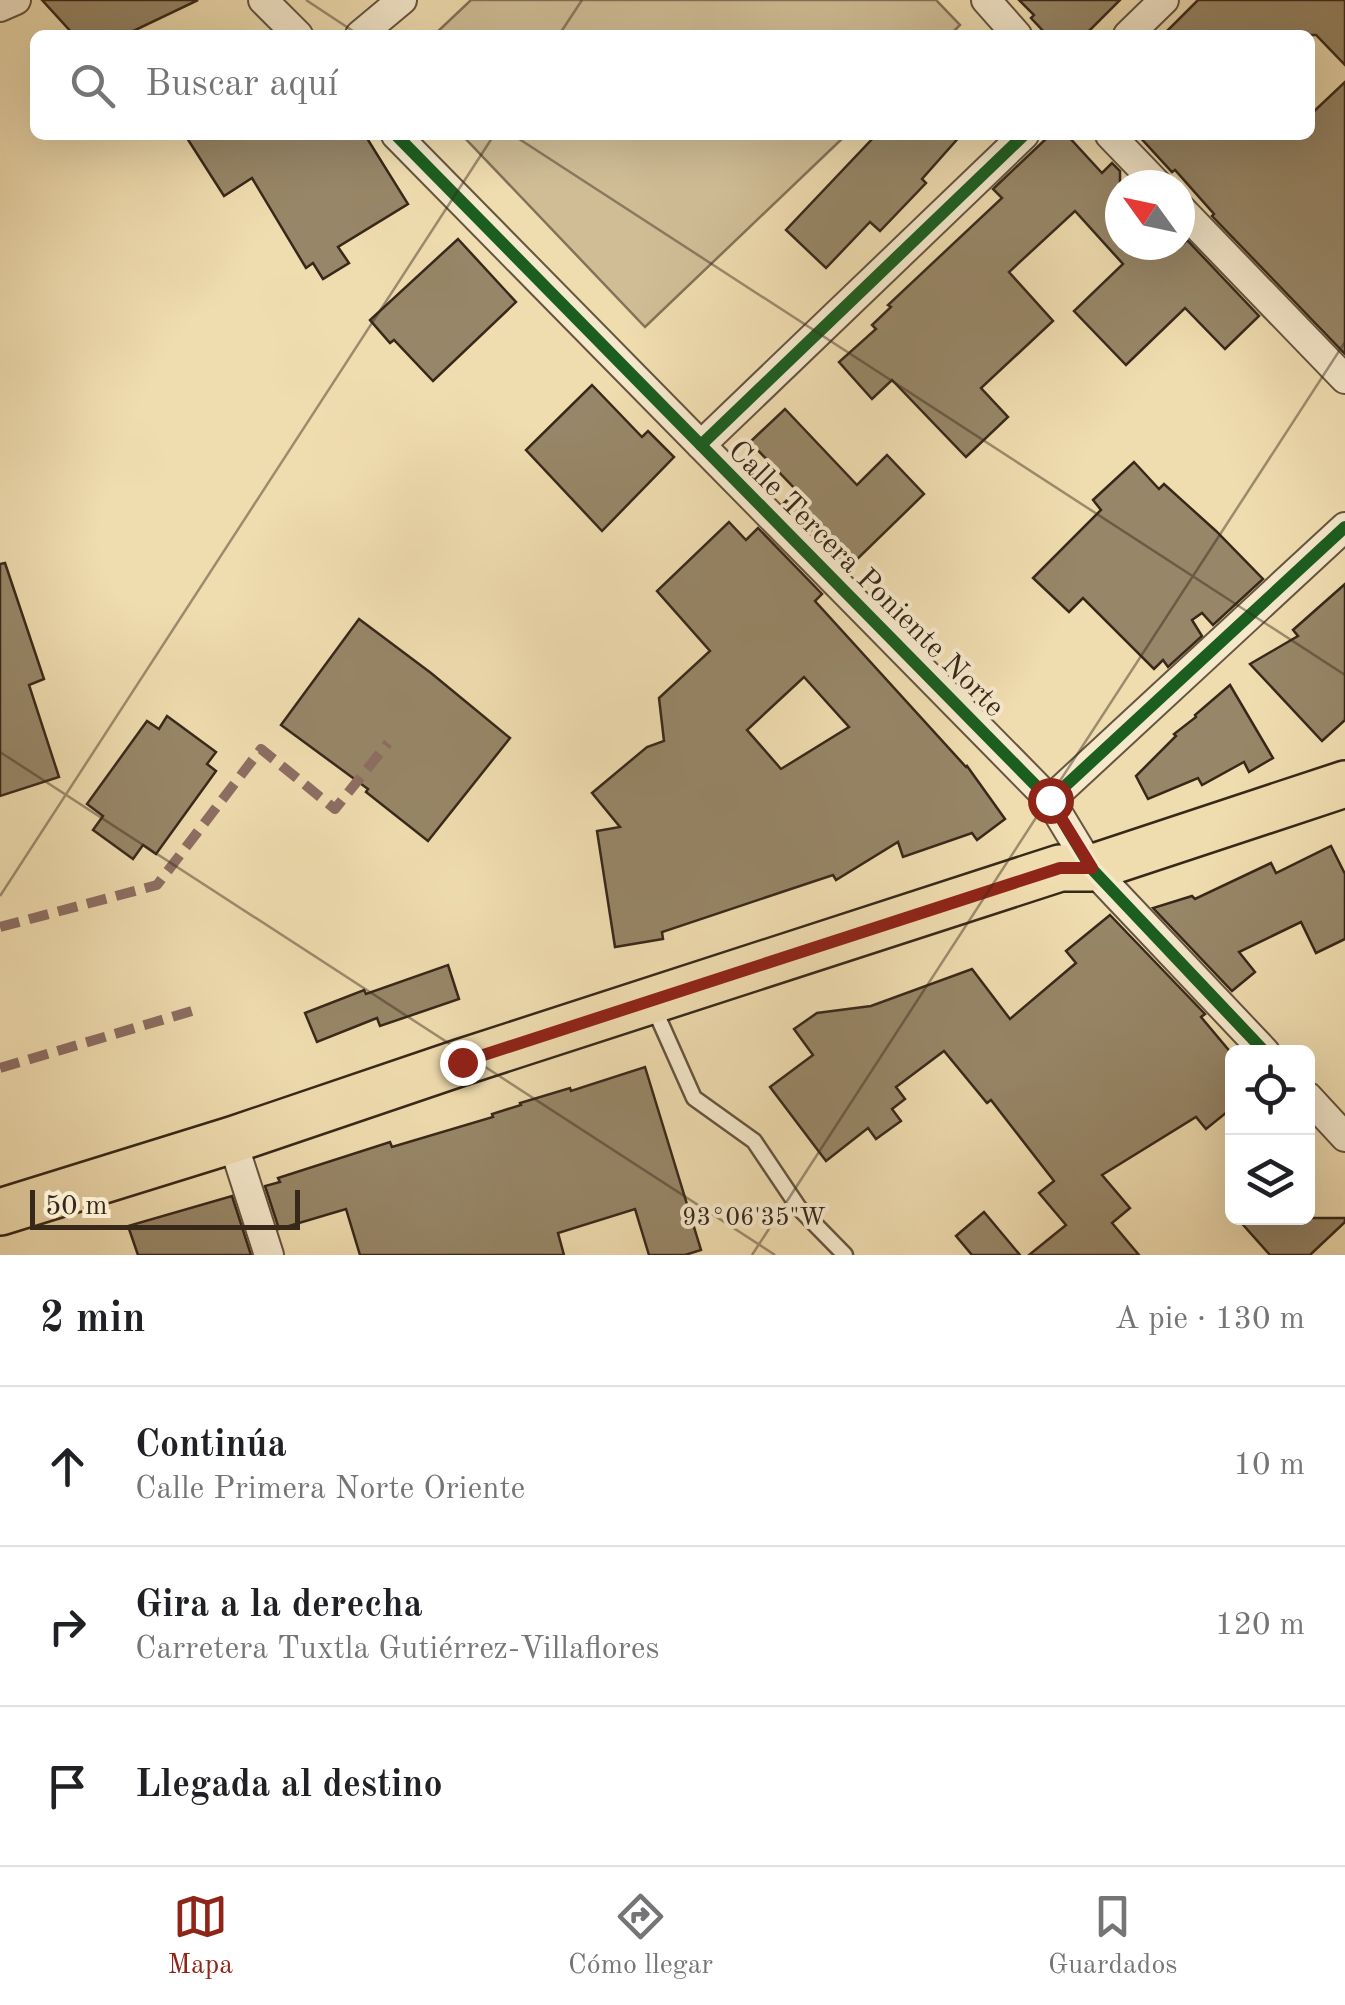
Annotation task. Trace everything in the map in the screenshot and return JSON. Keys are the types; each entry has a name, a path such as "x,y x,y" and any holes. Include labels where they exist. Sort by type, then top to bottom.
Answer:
{"main road":[{"path":"0,1212 232,1140 1060,868 1092,868 1345,784"}],"street":[{"path":"0,7 16,0"},
{"path":"263,0 293,30"},
{"path":"366,30 402,0"},
{"path":"986,0 1013,30"},
{"path":"1133,30 1164,0"},
{"name":"Calle Tercera Poniente Norte","path":"401,140 1050,800 1092,868 1259,1045"},
{"path":"701,445 1019,140"},
{"path":"1115,140 1144,170"},
{"path":"1195,224 1345,379"},
{"path":"1050,800 1345,527"},
{"path":"1315,1105 1345,1137"},
{"path":"232,1140 269,1255"}],"lane":[{"path":"651,1001 694,1098 754,1141 799,1208 845,1255"}],"shaded area":[{"path":"471,0 936,0 960,25 955,30 439,30"},
{"path":"467,140 841,140 645,327"}],"building":[{"path":"42,0 198,0 135,30 69,30"},
{"path":"1019,0 1120,0 1090,30 1042,30 1031,18 1034,15"},
{"path":"1198,0 1345,0 1345,65 1315,35 1315,30 1168,30"},
{"path":"1345,82 1345,354 1212,216 1195,193 1195,170 1170,170 1143,140 1315,140 1315,110"},
{"path":"188,140 368,140 408,204 338,247 349,263 323,279 313,263 306,268 252,178 224,196"},
{"path":"871,140 957,140 922,179 926,183 880,231 870,222 826,268 786,230"},
{"path":"1045,140 1072,140 1102,173 1105,170 1105,244 1075,211 1009,272 1053,321 981,388 1008,417 966,457 892,380 872,399 839,362 876,329 872,325 891,307 888,305 1002,198 993,189"},
{"path":"458,239 516,302 433,381 370,320"},
{"path":"1195,248 1259,316 1225,349 1185,308 1126,365 1074,311 1123,264 1119,260 1195,260"},
{"path":"592,385 642,437 648,431 674,457 602,531 526,450"},
{"path":"785,409 857,485 887,455 924,494 847,569 783,504 797,491 750,442"},
{"path":"1134,462 1159,489 1164,484 1216,531 1263,579 1213,625 1202,613 1192,620 1202,636 1168,667 1163,660 1154,669 1083,598 1069,612 1033,578 1101,510 1093,500"},
{"path":"729,522 746,540 758,528 822,594 815,601 967,766 1005,819 977,840 972,833 903,857 898,842 836,880 833,875 662,932 663,939 615,947 597,831 620,827 592,793 647,747 664,741 659,698 710,651 657,591","holes":["804,677 849,727 781,769 747,730"]},
{"path":"5,563 44,679 29,685 59,777 0,796 0,564"},
{"path":"1345,584 1345,720 1322,741 1250,664 1298,636 1293,630"},
{"path":"359,619 510,738 428,841 366,792 368,789 281,725"},
{"path":"1230,685 1273,758 1249,772 1244,762 1202,785 1198,778 1148,799 1136,776 1174,734"},
{"path":"167,716 216,752 207,764 216,771 156,854 143,845 133,859 93,830 103,816 87,804 147,721 159,729"},
{"path":"1331,846 1345,874 1345,939 1316,953 1301,922 1239,952 1255,972 1232,991 1153,908 1192,896 1195,899 1271,863 1276,873"},
{"path":"1110,915 1205,1014 1201,1017 1225,1046 1225,1114 1206,1129 1196,1117 1102,1175 1130,1208 1112,1223 1139,1255 1029,1255 1066,1225 1039,1193 1054,1181 991,1100 987,1103 944,1051 896,1087 905,1099 892,1109 901,1121 876,1139 868,1128 826,1161 770,1087 813,1055 794,1029 817,1013 871,1006 972,969 1010,1019 1076,963 1066,951"},
{"path":"448,965 459,999 380,1026 377,1018 317,1042 305,1013 364,990 366,994"},
{"path":"645,1067 701,1250 685,1255 649,1255 635,1209 558,1233 564,1255 360,1255 346,1209 279,1229 265,1186 280,1182 278,1178 390,1142 392,1147 493,1117 492,1114 520,1103"},
{"path":"232,1196 251,1255 138,1255 128,1226"},
{"path":"984,1212 1020,1255 972,1255 956,1236"},
{"path":"1315,1218 1345,1218 1310,1255 1270,1255 1243,1225 1315,1225"}],"marked path":[{"path":"0,927 157,885 261,749 335,809 388,743"},
{"path":"0,1068 192,1011"}],"cycle path":[{"path":"401,140 1050,800 1091,868 1258,1045"},
{"path":"701,445 1019,140"},
{"path":"1050,800 1345,527"}],"route":[{"path":"462,1062 1060,868 1092,868 1050,800"}]}
